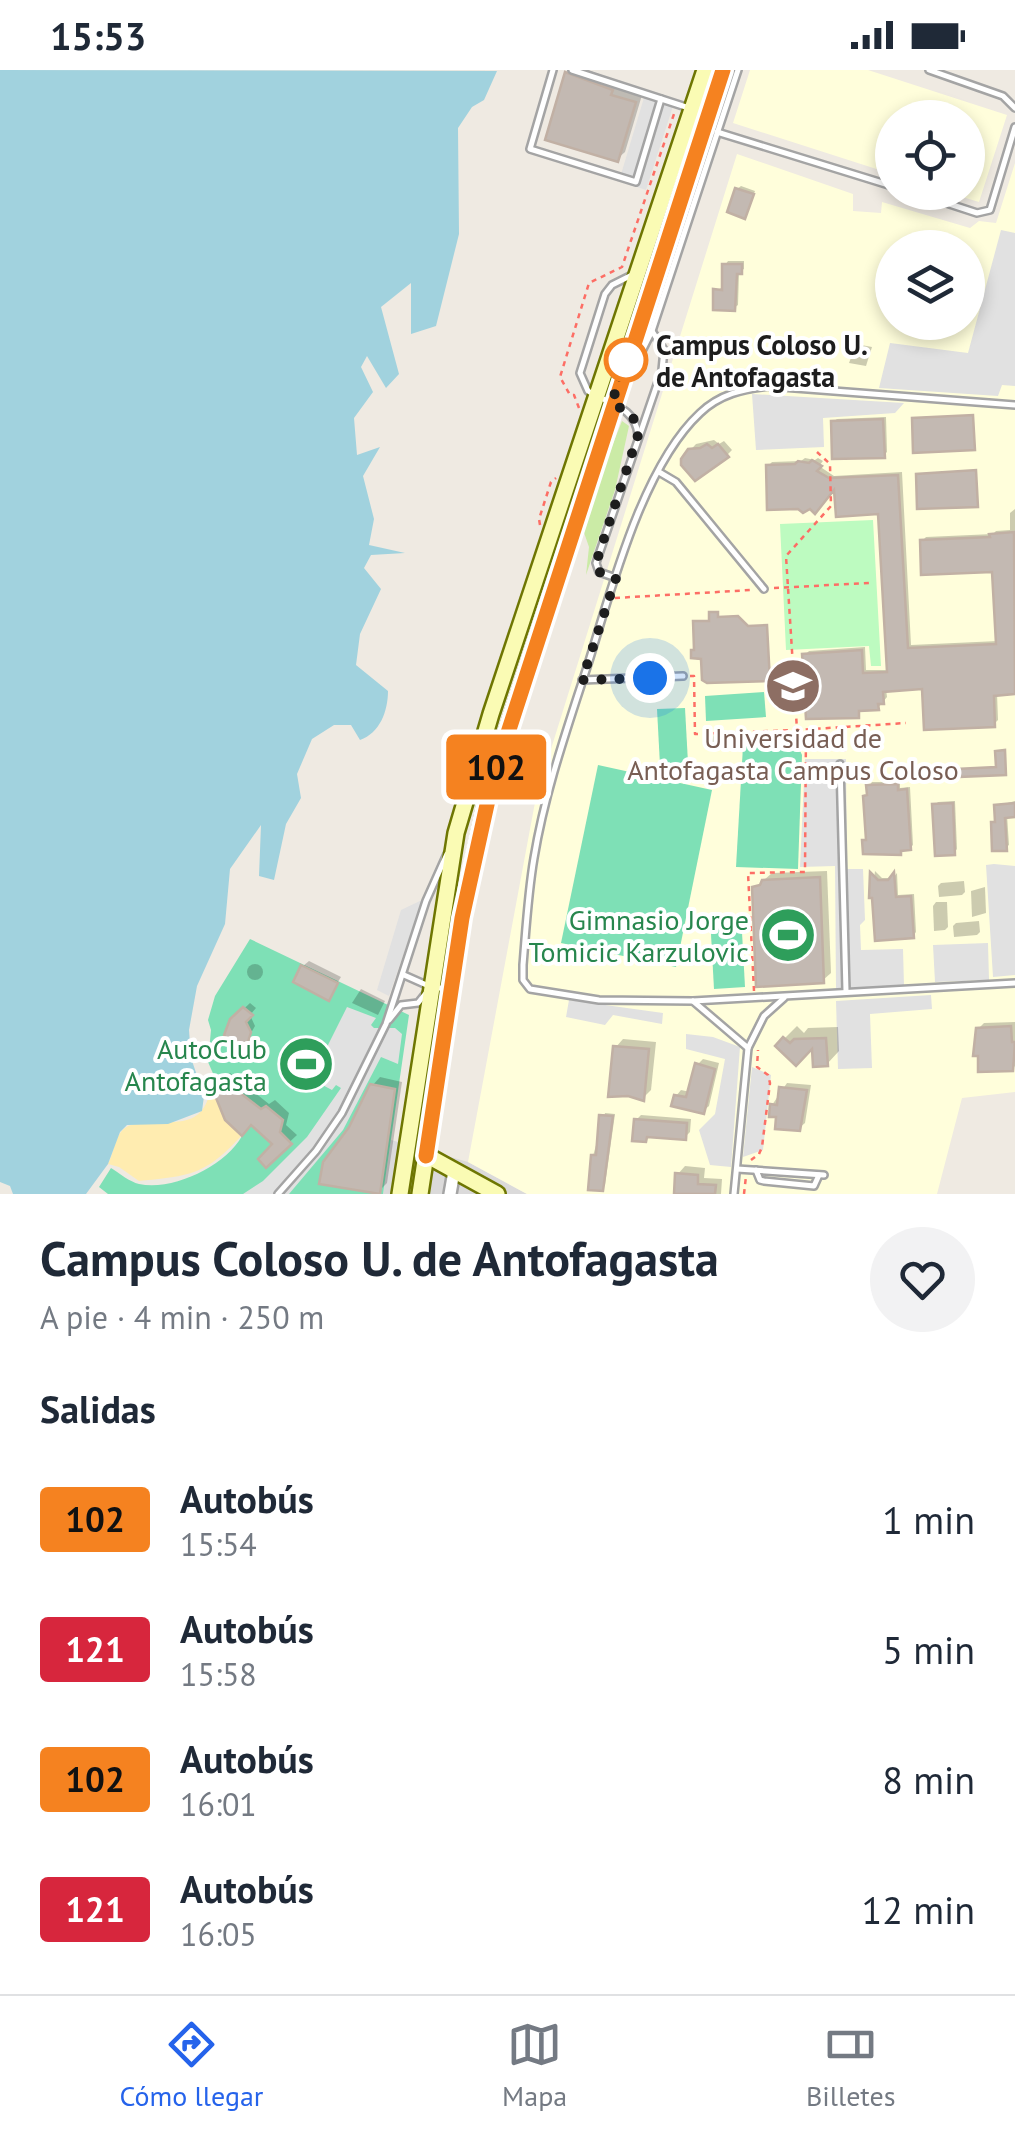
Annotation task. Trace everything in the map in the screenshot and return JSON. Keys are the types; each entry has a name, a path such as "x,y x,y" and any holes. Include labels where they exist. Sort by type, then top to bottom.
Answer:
{"main road":[{"path":"420,1194 467,885 488,796 605,400 638,271 705,70"},
{"path":"400,1194 456,833 491,714 722,70"},
{"path":"426,1156 497,1194"}],"street":[{"path":"450,1194 454,1171"}],"lane":[{"path":"553,70 530,148 636,182 661,99"},
{"path":"572,70 692,109"},
{"path":"605,400 652,331 738,70"},
{"path":"929,70 1003,96 1015,108"},
{"path":"969,210 990,210 1015,127"},
{"path":"717,132 875,181"},
{"path":"638,271 604,294 582,361 582,383 633,417 638,435"},
{"path":"616,578 599,572 596,563 638,435 646,422 665,354 652,331"},
{"path":"1015,405 770,386 741,389 702,410 685,428 659,472 608,598 558,752 534,859 524,980 530,989 539,992 598,1000 693,1001 1015,982"},
{"path":"659,472 676,482 764,589"},
{"path":"582,680 684,676"},
{"path":"842,764 846,993"},
{"path":"278,1194 316,1151 342,1113 386,1024 426,901 456,833"},
{"path":"404,974 431,987 451,990"},
{"path":"386,1024 401,1005 418,1003 431,987"},
{"path":"734,1194 748,1048 764,1016 786,996"},
{"path":"693,1001 748,1048"},
{"path":"737,1169 756,1170 822,1175 814,1186 760,1180 756,1170"}],"path":[{"path":"797,730 786,556 832,506 830,464 817,452"},
{"path":"608,598 869,583"},
{"path":"684,676 694,676 696,734 906,723"},
{"path":"842,764 844,727"},
{"path":"754,997 748,874 805,872 806,729"},
{"path":"744,1194 748,1163 762,1147 770,1083 768,1075 756,1067 758,1045"}],"shaded area":[{"path":"750,70 868,70 961,100 875,100 875,169 733,123"},
{"path":"646,91 675,100 646,190 619,181"},
{"path":"985,108 1007,115 985,183"},
{"name":"Universidad de Antofagasta Campus Coloso","path":"737,154 853,194 853,211 909,210 970,228 979,221 996,223 1015,163 1015,1092 962,1098 937,1194 527,1194 468,1162 536,797"},
{"path":"1001,230 1015,233 1015,386 1002,385 998,396 879,388 890,343 968,353 971,340 985,340 985,290"},
{"path":"752,394 904,403 895,413 823,418 824,447 756,450"},
{"path":"805,759 846,759 847,869 863,869 865,920 860,925 861,950 903,949 904,986 836,989 835,866 800,867"},
{"path":"986,865 1015,866 1015,975 993,977"},
{"path":"422,900 389,996 377,990 401,910"},
{"path":"988,943 989,980 935,982 933,945"},
{"path":"931,995 932,1009 870,1014 872,1068 838,1069 836,1001"},
{"path":"569,1000 663,1013 662,1024 613,1015 605,1025 566,1017"},
{"path":"347,1007 376,1018 371,1025 374,1028 395,1028 402,1034 398,1064 381,1057 343,1130 289,1194 243,1194 263,1181 307,1137 341,1088 336,1085 332,1090 311,1079"},
{"path":"686,1034 713,1037 740,1047 731,1167 710,1165 699,1130 715,1114 725,1059 686,1049"},
{"path":"752,1067 771,1075 763,1150 743,1157"},
{"path":"391,1140 468,1162 527,1194 383,1194"}],"green space":[{"path":"622,421 629,426 615,490 586,575 589,547 581,524"},
{"path":"873,520 881,666 871,666 869,646 786,650 780,524"},
{"path":"764,692 766,717 706,721 705,696"},
{"path":"685,708 688,763 660,765 657,709"},
{"path":"743,746 799,748 802,755 798,869 736,867"},
{"path":"598,765 712,790 676,967 561,943"},
{"path":"741,914 745,987 714,989 710,916"},
{"name":"AutoClub Antofagasta","path":"250,939 409,1015 383,1194 108,1194 99,1187 111,1168 139,1184 167,1184 211,1166 242,1136 225,1120 212,1088 215,1078 208,1062 208,1020 215,996"}],"sand":[{"path":"212,1088 225,1120 242,1135 218,1158 185,1175 139,1181 108,1164 125,1128 195,1117 204,1108"}],"water":[{"path":"0,70 497,71 484,100 472,107 458,128 459,234 436,326 411,334 411,283 381,307 399,374 386,388 367,356 361,367 373,392 354,418 357,455 380,447 363,476 374,519 369,545 405,553 371,555 364,568 381,589 360,634 356,665 388,691 384,713 378,727 360,740 351,725 334,725 312,739 297,774 301,798 286,824 274,880 259,876 261,825 230,869 225,924 197,986 189,1030 191,1058 204,1096 202,1111 168,1124 127,1125 120,1132 108,1164 86,1194 13,1194 10,1186 0,1182"}],"building":[{"path":"565,72 613,90 611,95 636,102 618,162 545,140"},
{"path":"735,188 754,194 745,219 727,212"},
{"path":"722,264 742,264 742,274 737,274 735,311 713,310 713,289 722,290"},
{"path":"973,415 975,450 913,453 912,418"},
{"path":"883,419 885,458 832,459 831,421"},
{"path":"707,444 712,448 718,444 729,457 695,481 681,465 681,459 688,449"},
{"path":"812,460 822,466 817,471 829,478 898,475 908,648 996,644 992,572 921,575 920,540 1014,532 1015,694 994,696 995,727 924,730 922,689 883,692 884,704 878,704 879,710 859,711 859,718 806,719 802,654 862,650 863,673 887,672 878,514 836,517 834,490 815,514 810,509 803,513 798,509 767,510 766,465"},
{"path":"976,470 978,507 917,509 916,474"},
{"path":"709,612 718,612 718,617 738,616 748,626 767,625 770,681 702,680 701,659 691,658 693,621 709,621"},
{"path":"1005,750 1006,775 936,778 936,770 996,767 995,751"},
{"path":"898,784 898,790 907,789 911,850 901,851 901,855 863,854 866,785"},
{"path":"953,803 955,855 935,856 932,804"},
{"path":"1015,803 1015,817 1005,818 1007,851 992,851 994,805"},
{"path":"870,872 878,880 888,880 894,872 896,897 911,896 914,938 875,941"},
{"name":"Gimnasio Jorge Tomicic Karzulovic","path":"820,877 824,983 756,987 752,887 762,880"},
{"path":"301,965 338,983 329,1001 293,982"},
{"path":"243,1007 253,1015 246,1022 251,1032 248,1042 240,1047 230,1044 224,1035 230,1019"},
{"path":"1011,1026 1015,1042 1013,1071 978,1072 978,1056 973,1056 976,1028"},
{"path":"783,1037 790,1043 794,1039 826,1038 828,1066 813,1067 812,1049 796,1066 775,1046"},
{"path":"613,1046 649,1049 644,1101 628,1096 608,1097"},
{"path":"695,1063 715,1069 704,1114 671,1106 674,1095 686,1097"},
{"path":"222,1079 261,1109 266,1106 283,1120 280,1132 292,1144 266,1168 258,1159 272,1144 251,1125 242,1136 225,1120 212,1088 215,1080"},
{"path":"370,1084 395,1089 380,1194 319,1184 323,1162 349,1127"},
{"path":"779,1087 807,1090 800,1131 775,1129 776,1117 769,1117 770,1104 777,1105"},
{"path":"599,1115 613,1116 603,1191 588,1190"},
{"path":"634,1119 687,1123 686,1140 647,1137 646,1142 632,1141"},
{"path":"675,1173 698,1175 698,1184 716,1185 715,1194 674,1194"}],"bus line":[{"name":"102","path":"426,1156 480,824 509,723 723,70"}],"place":[{"name":"Campus Coloso U. de Antofagasta","path":"626,360"},
{"name":"Universidad de Antofagasta Campus Coloso","path":"793,686"},
{"name":"Gimnasio Jorge Tomicic Karzulovic","path":"788,935"},
{"name":"AutoClub Antofagasta","path":"306,1064"}],"route":[{"path":"626,360 612,402 633,417 638,435 596,563 599,572 616,578 582,680 650,678"}]}
